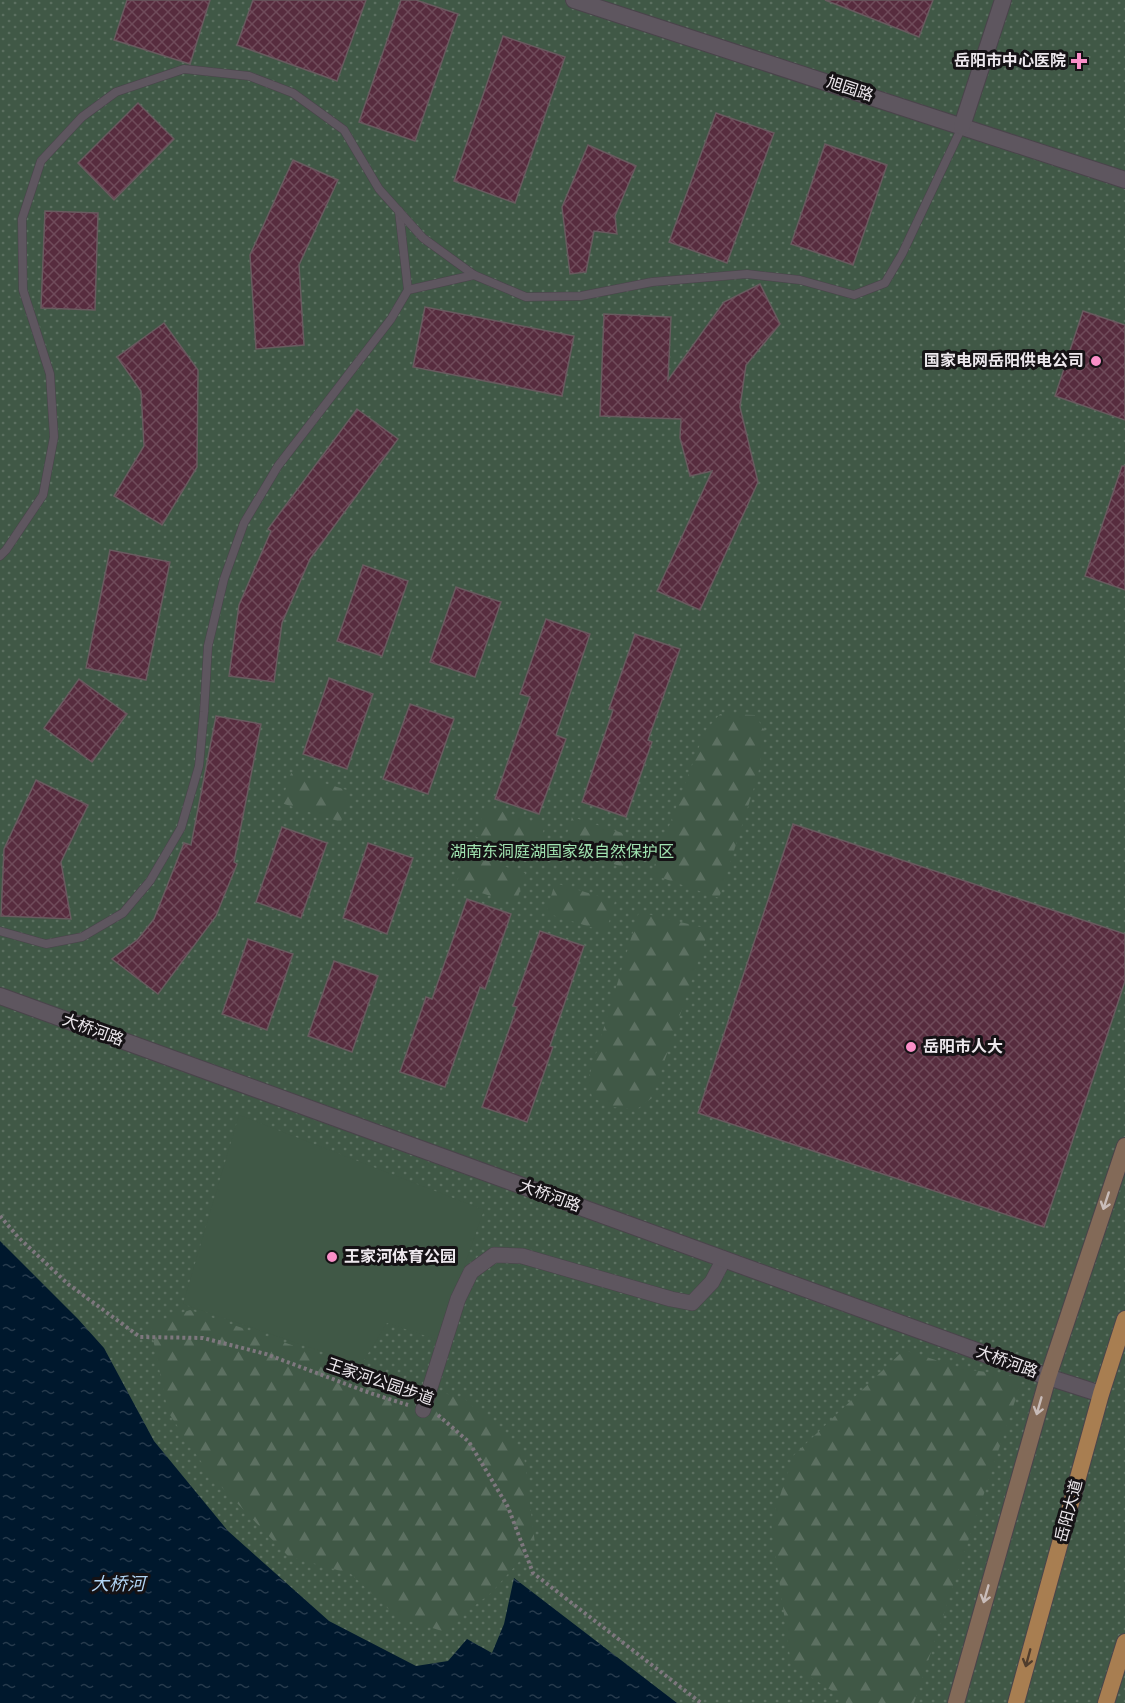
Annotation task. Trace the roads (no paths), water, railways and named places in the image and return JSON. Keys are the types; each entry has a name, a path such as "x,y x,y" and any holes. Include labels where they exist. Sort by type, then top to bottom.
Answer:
{"main road":[{"path":"956,1703 1048,1377 1125,1146"},
{"name":"岳阳大道","path":"1016,1703 1101,1394 1125,1319"},
{"path":"1106,1703 1125,1642"}],"street":[{"name":"旭园路","path":"574,0 1125,180"},
{"path":"962,126 1003,0"},
{"name":"大桥河路","path":"0,996 1048,1377 1101,1394"},
{"path":"423,1410 458,1299 471,1272 494,1255 522,1256 692,1304 712,1282 724,1259"}],"lane":[{"path":"0,556 43,495 54,437 50,375 23,290 22,219 41,160 81,117 116,92 184,69 249,76 293,93 344,130 379,189 423,238 474,275 526,297 581,296 652,282 747,274 800,280 854,295 885,283 902,254 962,126"},
{"path":"0,930 46,944 82,937 123,913 150,881 181,828 199,766 208,646 224,579 243,523 278,466 391,319 408,290 399,211"},
{"path":"408,290 474,275"}],"water":[{"name":"大桥河","path":"0,1241 104,1348 154,1441 228,1531 329,1621 416,1666 448,1661 467,1639 492,1653 504,1624 514,1578 677,1703 0,1703"}],"place":[{"name":"岳阳市中心医院","path":"1079,61"},
{"name":"国家电网岳阳供电公司","path":"1096,361"},
{"name":"岳阳市人大","path":"911,1047"},
{"name":"王家河体育公园","path":"332,1257"}],"park label":[{"name":"湖南东洞庭湖国家级自然保护区","path":"562,852"}]}
